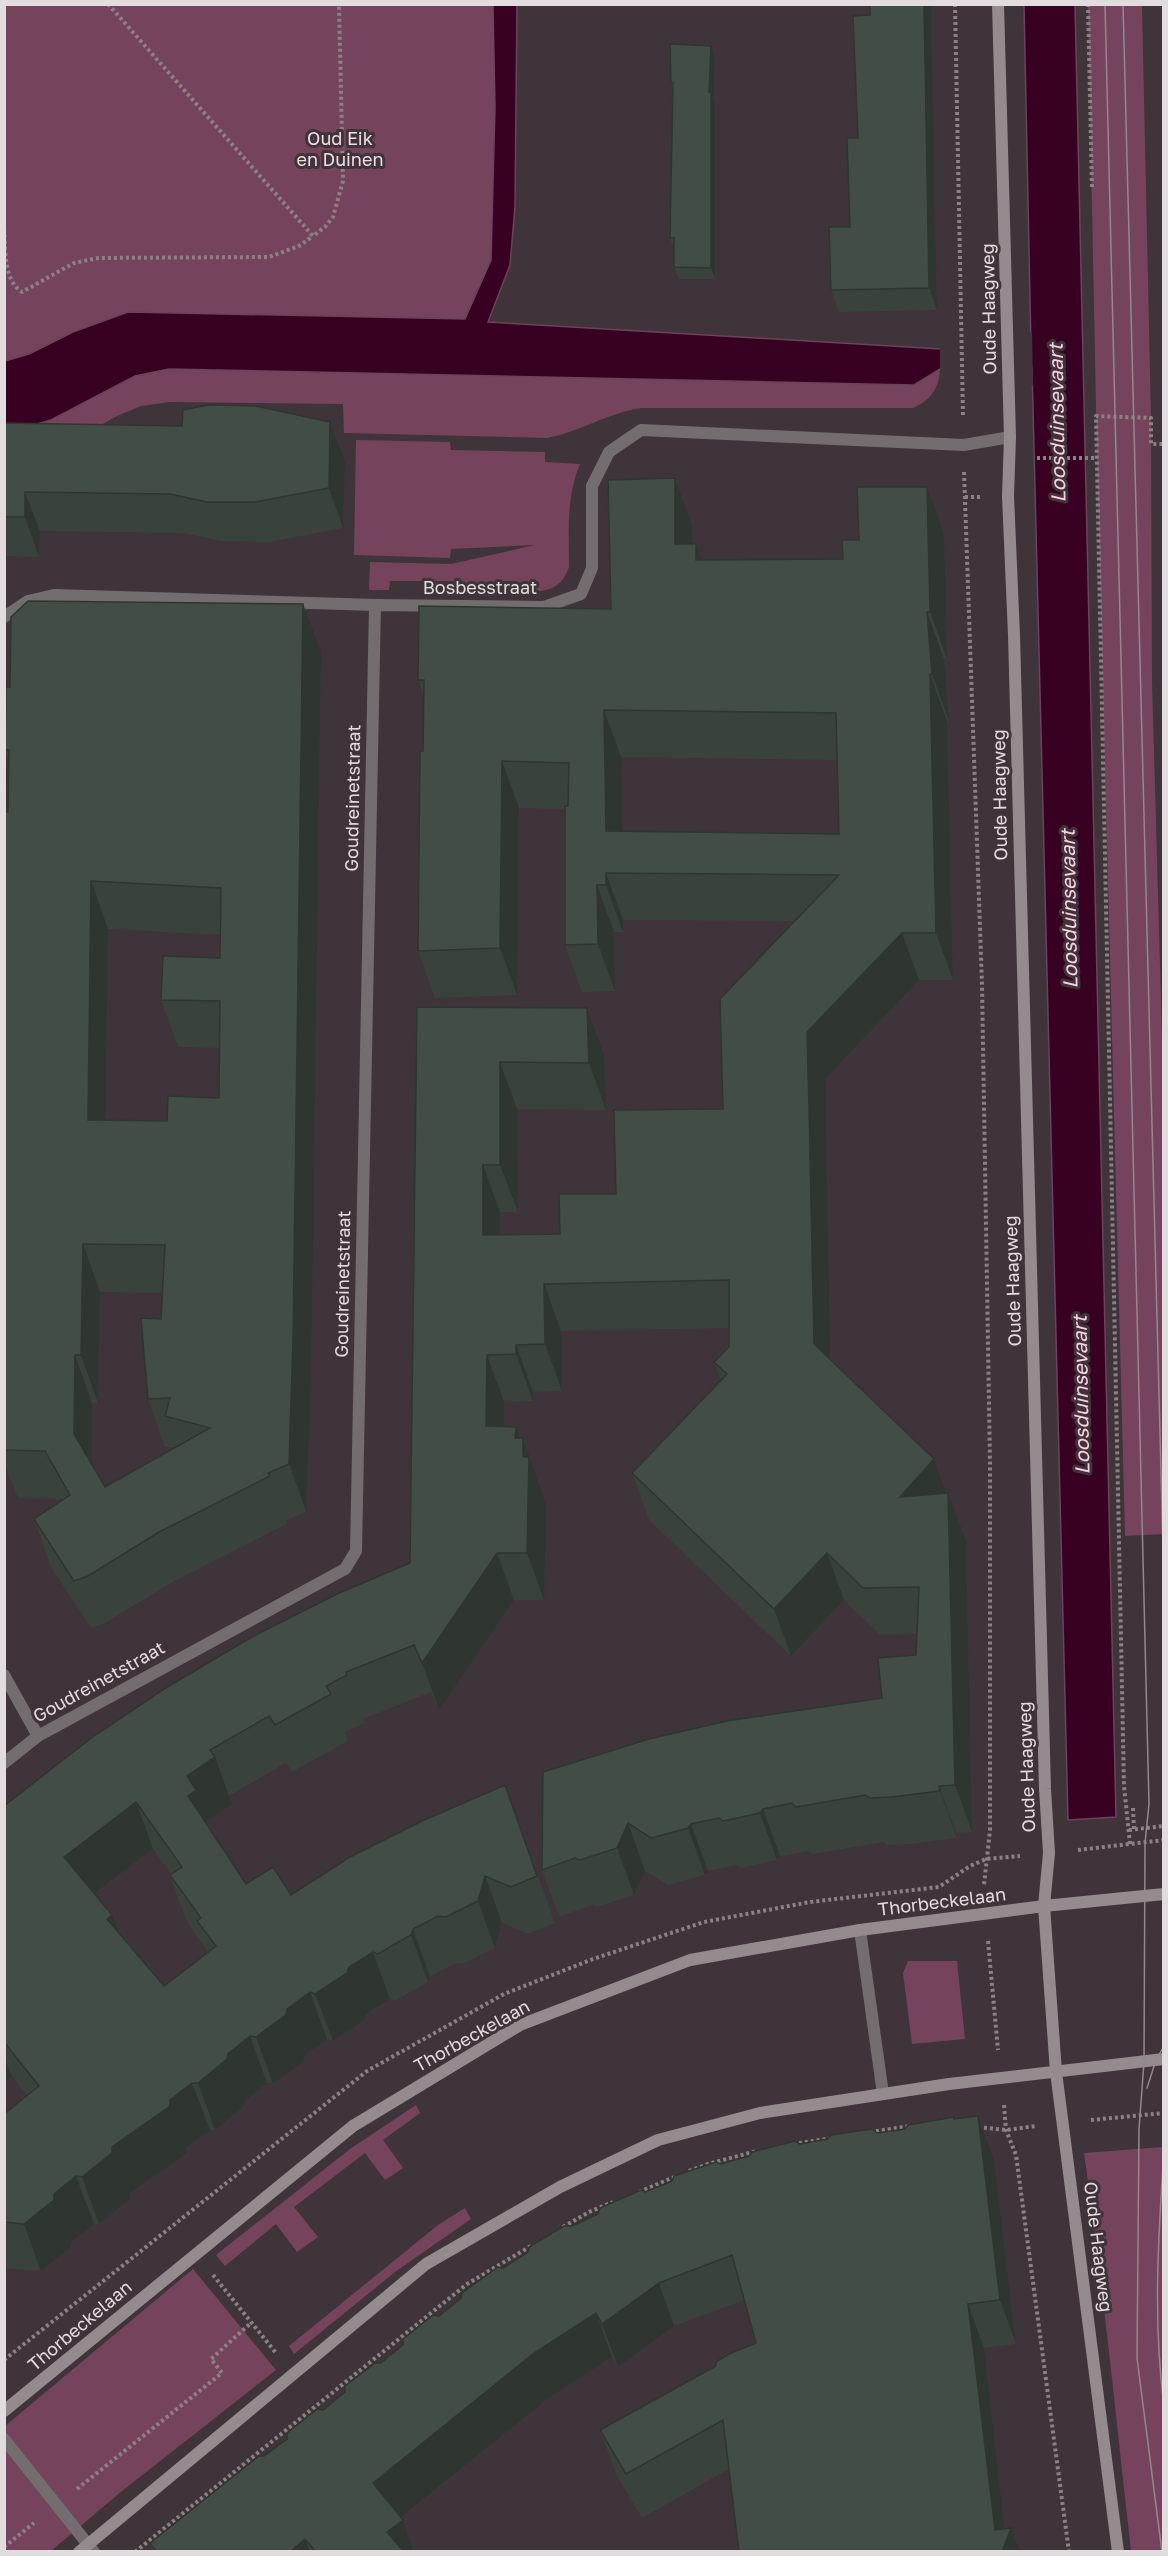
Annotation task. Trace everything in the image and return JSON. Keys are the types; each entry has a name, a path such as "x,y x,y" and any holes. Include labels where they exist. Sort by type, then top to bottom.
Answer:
{"street":[{"name":"Oude Haagweg","path":"998,4 1008,328 1010,437 1008,496 1014,634 1045,1789 1049,1853 1044,1906 1056,2072 1118,2552"},
{"name":"Bosbesstraat","path":"4,616 28,602 54,594 375,605 544,607 581,594 592,568 592,486 609,452 641,430 964,445 1010,437"},
{"name":"Goudreinetstraat","path":"4,1763 38,1736 345,1569 356,1551 375,605"},
{"path":"4,1675 38,1736"},
{"name":"Thorbeckelaan","path":"4,2412 353,2126 520,2025 690,1960 860,1930 1044,1906 1164,1894"},
{"path":"860,1930 883,2094"},
{"path":"4,2439 57,2505 87,2549 426,2264 560,2187 658,2140 760,2113 1001,2078 1164,2059"}],"path":[{"path":"108,4 313,236"},
{"path":"4,229 9,278 14,287 22,292 74,263 98,258 269,257 299,246 325,227 333,217 342,181 339,4"},
{"name":"Oude Haagweg","path":"955,4 964,445 982,985 990,1452 990,1830 984,1889 1006,2130 1016,2155 1069,2552"},
{"path":"1088,4 1092,190"},
{"path":"1131,1830 1124,1774 1096,416 1151,418 1151,444 1164,444"},
{"path":"1030,458 1096,458"},
{"path":"1130,1844 1133,1808"},
{"path":"1131,1830 1164,1826"},
{"path":"868,2133 914,2126"},
{"path":"972,2126 1006,2130"},
{"path":"787,2145 834,2138"},
{"path":"632,2194 708,2164 764,2149"},
{"path":"559,2230 589,2212 621,2199"},
{"path":"135,2552 467,2284 538,2242"},
{"path":"197,2253 250,2323 294,2374"},
{"path":"4,2547 222,2373 211,2359 250,2323"}],"green space":[{"name":"Oud Eik en Duinen","path":"4,5 493,5 495,107 491,260 465,319 128,312 73,332 29,354 5,361"},
{"path":"1088,5 1142,5 1151,418 1152,680 1163,1073 1164,1534 1125,1536 1097,458"},
{"path":"169,369 913,385 940,369 933,393 913,408 641,408 547,438 344,433 343,404 170,402 141,406 117,416 34,462 4,433 51,420 135,376"},
{"path":"356,440 450,442 451,450 545,452 545,462 580,464 570,502 569,567 565,577 552,588 532,592 447,590 448,581 390,581 389,590 369,590 370,562 451,564 535,545 451,549 450,558 354,555"},
{"path":"908,1961 957,1961 965,2039 912,2044 903,1973"},
{"path":"416,2105 420,2113 383,2140 403,2168 385,2180 365,2153 294,2207 318,2237 297,2252 276,2224 225,2266 216,2255 350,2149"},
{"path":"1163,2147 1163,2551 1131,2551 1084,2153"},
{"path":"465,2208 471,2219 395,2272 294,2354 289,2346 438,2225"},
{"path":"193,2269 276,2370 122,2491 51,2551 5,2552 5,2426"}],"water":[{"name":"Loosduinsevaart","path":"493,5 517,5 515,206 510,265 488,322 941,349 1031,348 1024,5 1075,5 1116,1817 1068,1820 1032,368 940,369 914,385 169,369 135,376 51,420 5,433 5,361 29,354 73,332 128,312 465,319 491,260 495,107"}],"pier":[{"path":"1029,332 1032,332 1033,386 1030,386 1029,371 940,373 940,346 1028,345"}],"building":[{"path":"870,4 924,4 929,288 831,290 829,227 850,227 847,138 858,138 853,16 870,15"},
{"path":"670,44 711,46 709,92 711,92 711,268 674,267 674,238 670,238 673,83 671,83"},
{"path":"208,405 256,406 330,422 329,488 255,502 207,502 170,494 25,492 25,517 4,517 4,423 182,426 183,410"},
{"path":"675,478 675,544 696,544 696,560 843,559 842,540 859,540 857,487 927,487 930,612 927,612 932,674 930,674 936,933 902,933 807,1032 814,1344 934,1459 900,1497 948,1493 955,1785 939,1786 940,1791 891,1797 870,1798 865,1795 796,1807 792,1803 723,1821 719,1818 691,1824 688,1828 651,1838 628,1823 617,1848 580,1860 575,1858 542,1870 543,1772 649,1739 727,1721 882,1698 878,1658 916,1655 919,1587 863,1588 827,1553 774,1609 632,1473 727,1374 714,1362 729,1347 729,1280 544,1284 545,1344 516,1345 516,1354 487,1355 486,1426 516,1427 515,1438 523,1438 523,1457 529,1457 527,1553 497,1553 422,1663 414,1645 346,1672 347,1675 326,1686 331,1694 275,1725 269,1716 210,1750 215,1757 187,1776 196,1790 188,1796 246,1884 273,1867 291,1895 350,1857 422,1821 505,1785 537,1876 511,1887 485,1876 478,1901 446,1917 438,1916 413,1929 411,1935 378,1954 373,1952 349,1967 347,1973 315,1994 310,1992 287,2009 286,2015 256,2037 250,2036 198,2083 192,2083 170,2100 170,2106 112,2147 112,2153 82,2177 76,2176 54,2194 54,2200 24,2224 4,2222 4,2114 39,2086 4,2042 4,1806 90,1739 169,1686 252,1637 337,1594 410,1563 417,1007 587,1008 589,1063 500,1062 500,1165 483,1165 483,1235 560,1234 559,1194 616,1194 614,1110 723,1109 720,999 839,875 606,873 606,885 597,885 598,944 565,945 565,806 568,806 569,763 502,761 500,948 418,951 420,751 423,751 424,680 418,680 419,606 611,609 608,480","holes":["604,710 836,713 839,834 606,831","136,1802 182,1867 170,1875 201,1918 197,1921 216,1946 164,1986 107,1919 112,1915 64,1857"]},
{"path":"28,601 303,604 293,1340 289,1464 268,1473 270,1476 159,1532 88,1576 74,1581 34,1519 70,1495 45,1451 4,1450 4,823 5,812 8,812 9,750 5,750 6,687 10,687 11,617","holes":["91,881 221,888 220,958 163,956 161,1000 220,1001 219,1098 168,1096 167,1121 88,1120","83,1244 165,1245 161,1319 141,1318 148,1399 170,1398 165,1416 210,1428 105,1487 74,1434 75,1355 81,1355"]},
{"path":"978,2116 1000,2300 968,2304 995,2530 1011,2528 1002,2552 739,2552 723,2420 626,2474 600,2430 716,2366 716,2362 729,2354 756,2343 732,2255 659,2283 602,2324 596,2313 534,2353 373,2483 403,2520 387,2532 404,2552 316,2552 305,2539 290,2552 157,2552 150,2543 259,2456 264,2456 287,2439 287,2433 317,2409 323,2410 345,2392 345,2386 375,2363 381,2363 403,2345 403,2339 433,2315 439,2316 461,2298 462,2293 498,2267 503,2268 528,2252 529,2247 564,2226 572,2226 598,2214 600,2208 641,2190 645,2192 672,2181 674,2176 716,2162 721,2164 749,2156 752,2152 795,2141 800,2144 828,2139 831,2135 872,2129 877,2133 954,2117 954,2119"}],"tram line":[{"path":"1105,4 1149,1804 1145,1843 1144,2062 1139,2129 1137,2358 1162,2552"},
{"path":"1123,4 1164,1588"},
{"path":"1147,2088 1156,2060 1164,2046"},
{"path":"1164,2152 1158,2248 1159,2343 1164,2407"}]}
